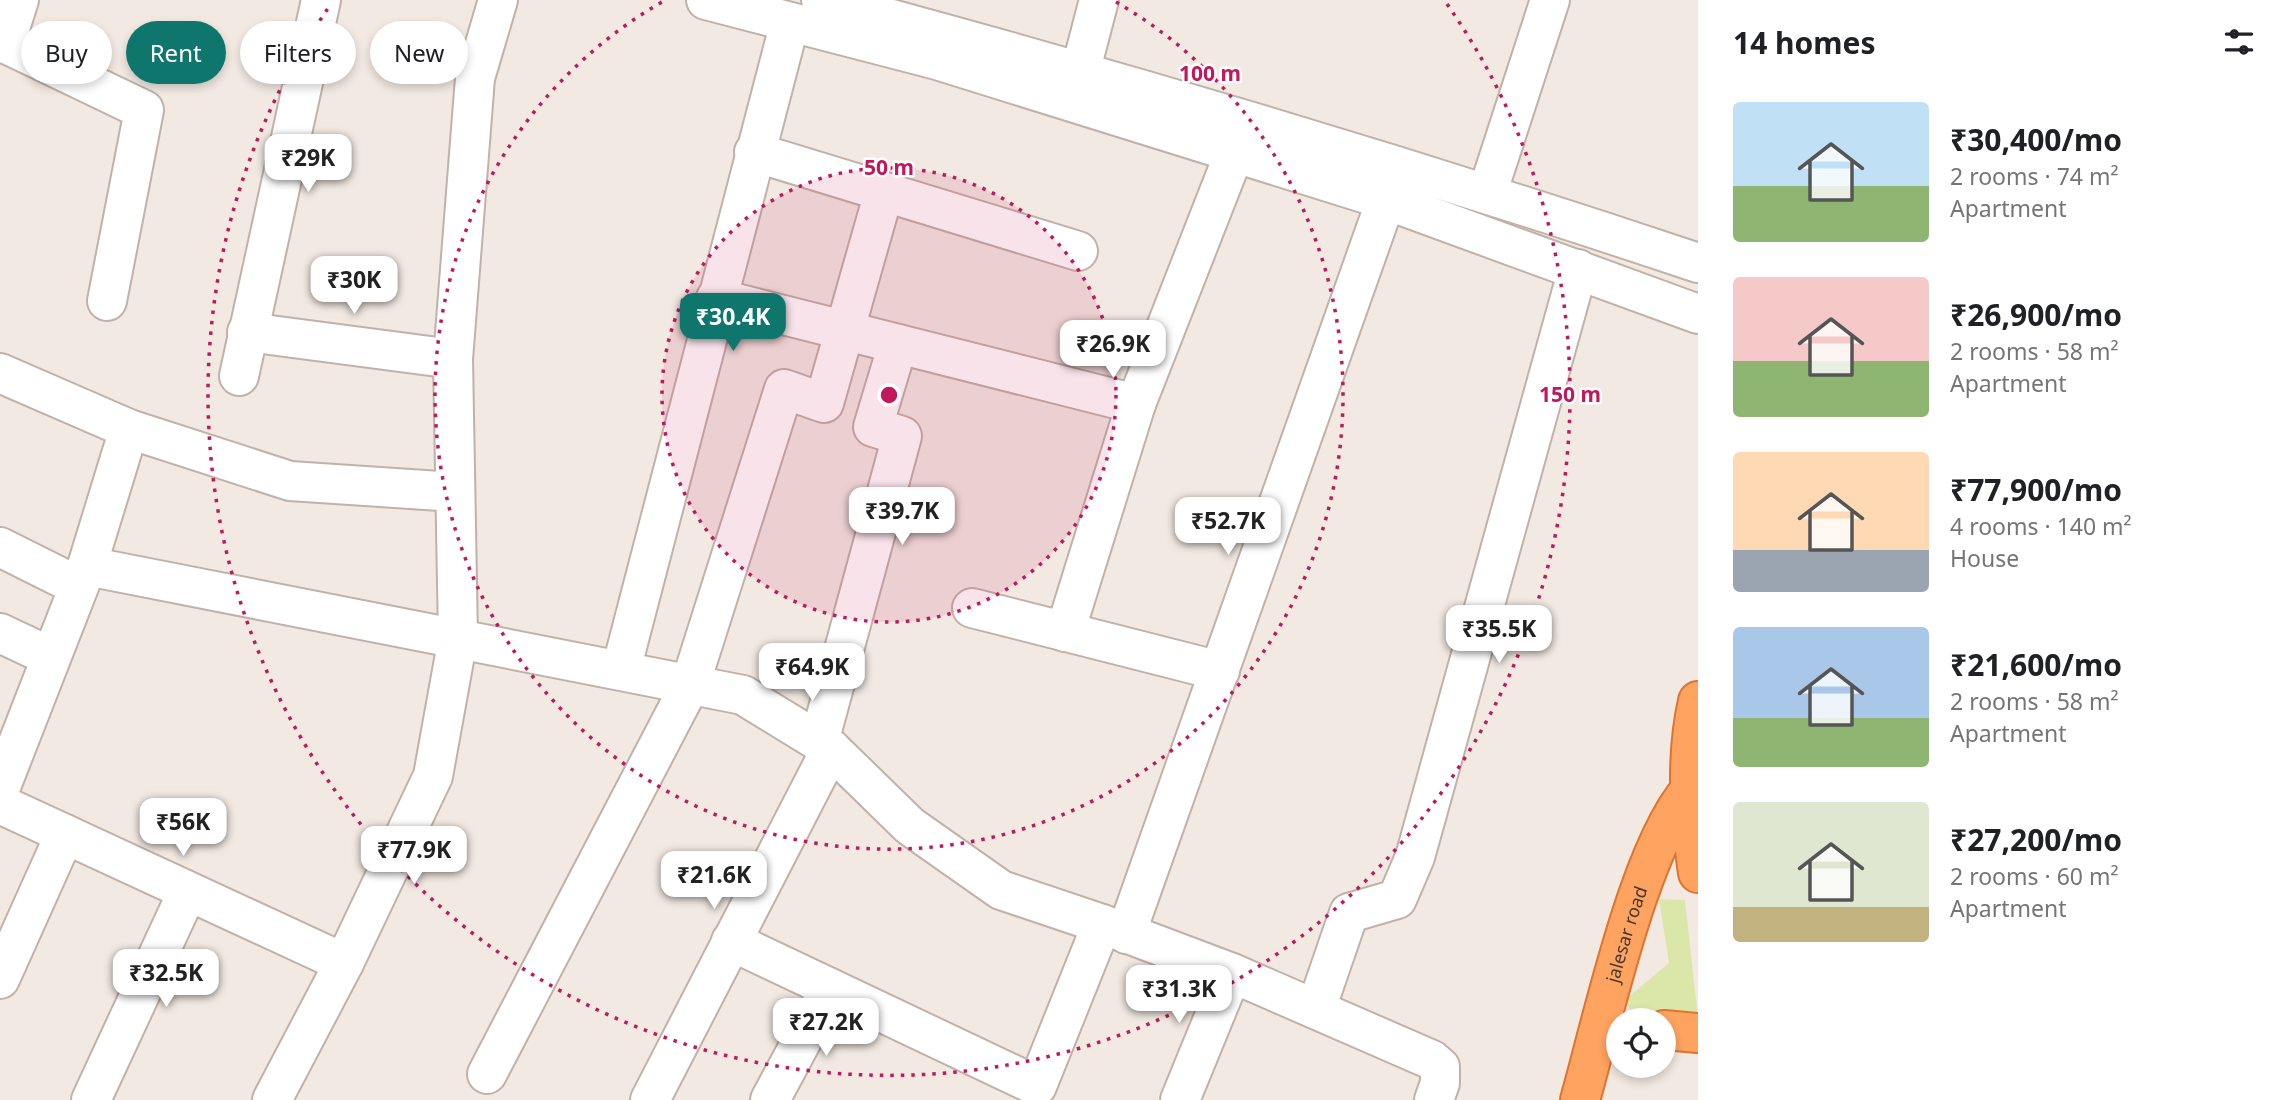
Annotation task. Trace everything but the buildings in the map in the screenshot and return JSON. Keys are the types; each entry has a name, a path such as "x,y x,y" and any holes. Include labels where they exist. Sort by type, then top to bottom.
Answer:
{"highway":[{"path":"1698,701 1693,787 1698,873"},
{"name":"jalesar road","path":"1614,1008 1639,892 1655,851 1693,787"},
{"path":"1676,1031 1698,1033"},
{"name":"jalesar road","path":"1580,1100 1606,1037"}],"street":[{"path":"19,0 3,43 144,110 107,301"},
{"path":"239,376 321,0"},
{"path":"272,1100 344,963 433,776 458,638 453,359 475,78 498,0"},
{"path":"706,0 937,60 1386,200 1698,314"},
{"path":"821,0 1081,69 1487,194 1698,263"},
{"path":"1081,69 1099,0"},
{"path":"1487,194 1550,0"},
{"path":"621,670 790,22"},
{"path":"754,152 1078,251"},
{"path":"1066,632 1136,404 1234,154"},
{"path":"487,1074 690,685 784,388 824,403 884,192"},
{"path":"731,941 1037,1086 1114,929 1220,671 1386,200"},
{"path":"1316,1009 1349,913 1397,899 1415,856 1578,268"},
{"path":"716,298 1136,404"},
{"path":"247,331 453,359"},
{"path":"650,1100 731,941 825,745 902,436 873,427 898,344"},
{"path":"0,373 129,429 290,481 455,492"},
{"path":"0,789 11,724 51,657 83,576 129,429"},
{"path":"0,547 83,576 458,638 743,695 825,745 910,826 1001,890 1232,973 1432,1059 1440,1067 1440,1083 1434,1100"},
{"path":"972,608 1220,671"},
{"path":"0,633 51,657"},
{"path":"0,804 187,893 344,963"},
{"path":"0,979 65,834"},
{"path":"91,1100 187,893"},
{"path":"1180,1100 1232,973"},
{"path":"770,1100 830,988"}],"green space":[{"path":"1659,899 1685,900 1698,1019 1676,1019 1676,1008 1629,1008 1626,999 1669,963"}]}
